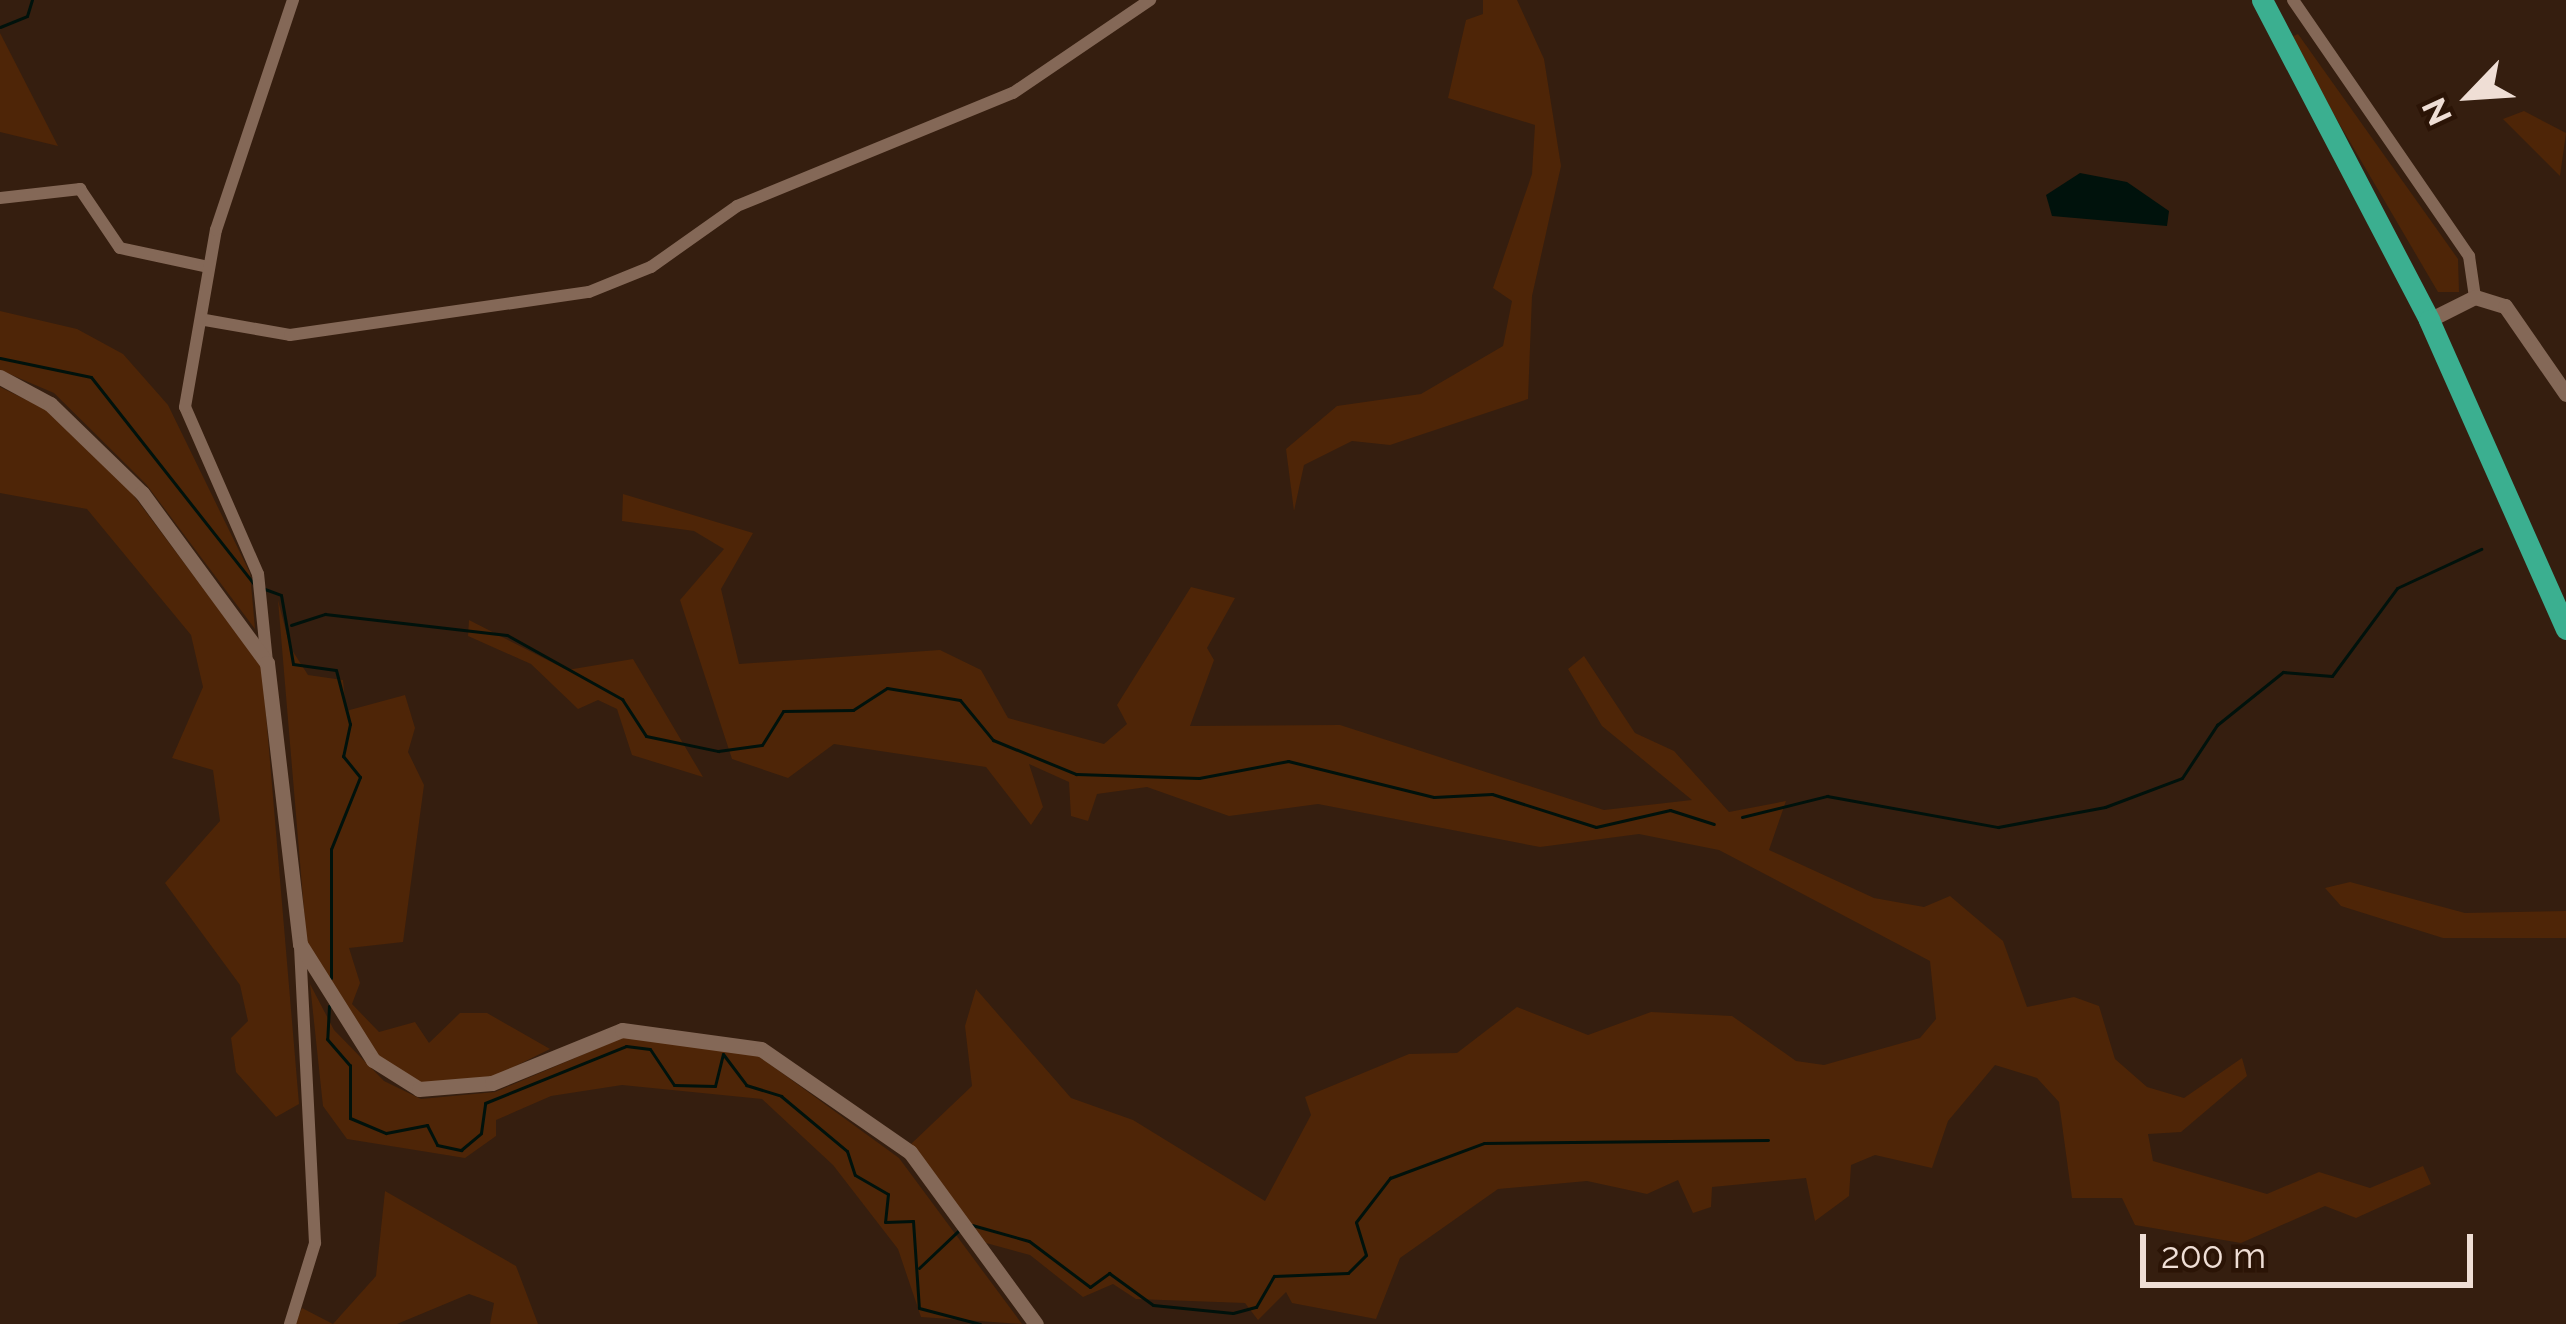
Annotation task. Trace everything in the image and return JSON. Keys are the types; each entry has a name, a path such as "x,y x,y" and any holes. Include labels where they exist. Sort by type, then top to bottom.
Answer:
{"highway":[{"path":"2262,0 2429,320 2566,629"}],"street":[{"path":"290,1324 315,1243 300,944 265,613 258,574 185,407 206,320 209,267 292,0"},
{"path":"206,320 311,333 589,292 651,267 757,196 1012,93 1150,0"},
{"path":"2293,0 2469,256 2475,297"},
{"path":"0,198 80,189 121,248 209,267"},
{"path":"2429,320 2475,297 2505,306 2566,394"},
{"path":"0,377 50,404 142,493 267,664"},
{"path":"300,944 338,1014 373,1060 419,1089 492,1083 622,1030 745,1042 910,1152 1036,1324"}],"shaded area":[{"path":"1483,0 1517,0 1544,59 1561,166 1532,296 1528,399 1390,445 1352,441 1304,465 1294,511 1286,449 1337,406 1421,394 1503,346 1512,301 1493,288 1532,174 1535,125 1448,98 1466,20 1483,14"},
{"path":"0,33 58,146 0,132"},
{"path":"2298,34 2458,259 2459,292 2438,292 2289,38"},
{"path":"2524,111 2566,133 2560,176 2503,119"},
{"path":"2080,173 2127,182 2169,211 2167,226 2052,216 2046,195"},
{"path":"0,311 77,329 123,354 168,405 250,573 255,629 146,484 54,393 0,370"},
{"path":"0,387 45,409 131,492 262,667 299,1104 276,1117 236,1072 231,1038 248,1021 240,985 165,883 220,821 213,770 172,758 203,687 191,635 87,509 0,493"},
{"path":"623,494 753,533 721,589 739,664 940,650 981,670 1008,718 1104,744 1127,724 1117,705 1191,587 1235,598 1207,648 1214,660 1190,726 1340,725 1604,810 1692,800 1602,726 1568,669 1584,656 1635,733 1674,751 1729,812 1786,801 1769,850 1874,898 1924,907 1950,896 2003,941 2027,1007 2074,997 2099,1006 2115,1059 2147,1087 2184,1098 2242,1058 2247,1076 2181,1132 2148,1134 2153,1161 2267,1194 2319,1172 2370,1188 2423,1166 2431,1184 2356,1218 2325,1206 2241,1243 2135,1225 2122,1198 2072,1198 2059,1102 2037,1078 1995,1065 1948,1121 1932,1168 1875,1155 1851,1165 1849,1196 1815,1221 1806,1178 1712,1187 1711,1207 1693,1213 1678,1180 1647,1194 1587,1181 1498,1189 1400,1258 1376,1319 1292,1303 1286,1292 1258,1320 1245,1303 1136,1299 1113,1284 1083,1297 1030,1255 986,1243 911,1144 972,1086 965,1026 976,989 1071,1098 1133,1120 1265,1201 1311,1115 1305,1097 1409,1054 1457,1053 1517,1007 1588,1035 1651,1012 1732,1016 1796,1061 1824,1065 1920,1038 1936,1019 1930,961 1719,850 1639,834 1540,847 1318,804 1229,816 1147,787 1097,794 1088,821 1071,816 1069,782 1029,764 1043,807 1031,825 986,767 834,744 788,778 732,759 680,600 724,549 694,531 622,521"},
{"path":"278,600 290,647 308,675 343,680 346,711 405,695 415,728 408,752 424,785 403,942 349,948 360,983 352,1004 379,1032 415,1022 429,1043 460,1013 487,1013 550,1049 491,1078 422,1084 378,1058 307,946"},
{"path":"469,620 567,670 633,659 703,777 632,755 617,709 598,700 578,709 531,664 468,636"},
{"path":"2350,882 2465,913 2566,911 2566,938 2443,938 2341,906 2325,888"},
{"path":"310,984 334,1030 384,1081 421,1099 495,1092 629,1035 749,1049 899,1158 1022,1324 921,1317 898,1249 833,1165 762,1099 622,1085 551,1096 496,1120 496,1136 465,1158 347,1139 323,1106"},
{"path":"385,1191 516,1266 538,1324 490,1324 494,1303 469,1294 397,1324 333,1324 376,1276"},
{"path":"302,1308 333,1324 295,1324"}],"waterway":[{"path":"0,27 27,16 32,0"},
{"path":"0,358 91,377 254,584"},
{"path":"1742,817 1827,796 1998,827 2105,807 2182,778 2217,725 2283,672 2332,676 2397,588 2481,549"},
{"path":"262,588 281,595 293,664 336,670 350,724 343,756 360,777 331,849 331,978"},
{"path":"291,625 325,614 507,635 622,699 646,736 718,751 762,745 783,711 853,710 887,688 960,700 993,740 1076,774 1199,778 1288,761 1434,797 1492,794 1596,827 1670,810 1714,824"},
{"path":"329,1006 327,1039 350,1065 350,1118 386,1133 427,1125 437,1145 461,1150 481,1133 485,1103 626,1046 650,1049 674,1085 715,1086 723,1054 746,1085 781,1096 847,1151 855,1175 888,1194 885,1222 913,1221 919,1308 980,1324"},
{"path":"972,1225 1029,1241 1090,1287 1109,1273 1153,1305 1233,1313 1256,1307 1274,1276 1348,1273 1366,1255 1356,1222 1390,1178 1484,1143 1768,1140"},
{"path":"919,1268 958,1231"}]}
